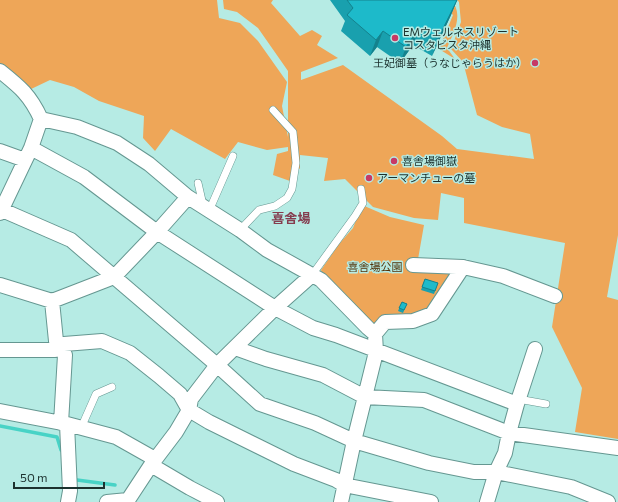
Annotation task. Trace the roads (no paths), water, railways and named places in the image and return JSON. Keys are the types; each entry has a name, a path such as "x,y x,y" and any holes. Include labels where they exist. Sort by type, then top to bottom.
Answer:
{"street":[{"path":"0,71 24,91 36,108 41,119 28,154 1,210 71,240 217,365 260,404 315,423 354,441 429,463 474,472 496,472 571,487 608,502"},
{"path":"41,119 77,127 117,143 149,164 188,197 240,230 267,250 321,280 368,328 376,334"},
{"path":"0,152 28,154 84,177 157,232 274,308 313,328 517,402"},
{"path":"0,285 52,301 114,277 188,197"},
{"path":"413,265 463,267 503,276 555,296"},
{"path":"341,502 354,441 376,352 376,334 385,322 412,321 432,314 463,267"},
{"path":"107,502 128,500 190,410 191,399 217,365 274,308 312,275"},
{"path":"52,301 56,341 65,354 64,424 70,491 68,502"},
{"path":"0,350 55,350 64,344 102,341 130,353 180,394 190,410 209,422 294,464 336,480 344,485 431,502"},
{"path":"235,348 323,375 365,397 424,400 509,433 618,448"},
{"path":"487,502 496,472 505,453 517,402 535,349"},
{"path":"0,411 64,424 116,437 190,488 217,502"}],"lane":[{"path":"240,230 259,210 275,206 287,198 292,189 296,163 293,132 272,110"},
{"path":"206,209 233,156"},
{"path":"198,183 206,209"},
{"path":"312,275 363,203 361,189"},
{"path":"81,428 96,394 112,387"},
{"path":"517,402 546,404"}],"waterway":[{"path":"0,426 57,437 61,450"},
{"path":"77,480 115,485"}],"place":[{"name":"EMウェルネスリゾート コスタビスタ沖縄","path":"395,38"},
{"name":"王妃御墓（うなじゃらうはか）","path":"535,63"},
{"name":"喜舎場御嶽","path":"394,161"},
{"name":"アーマンチューの墓","path":"369,178"}],"district":[{"name":"喜舎場","path":"291,218"}],"park label":[{"name":"喜舎場公園","path":"375,267"}]}
